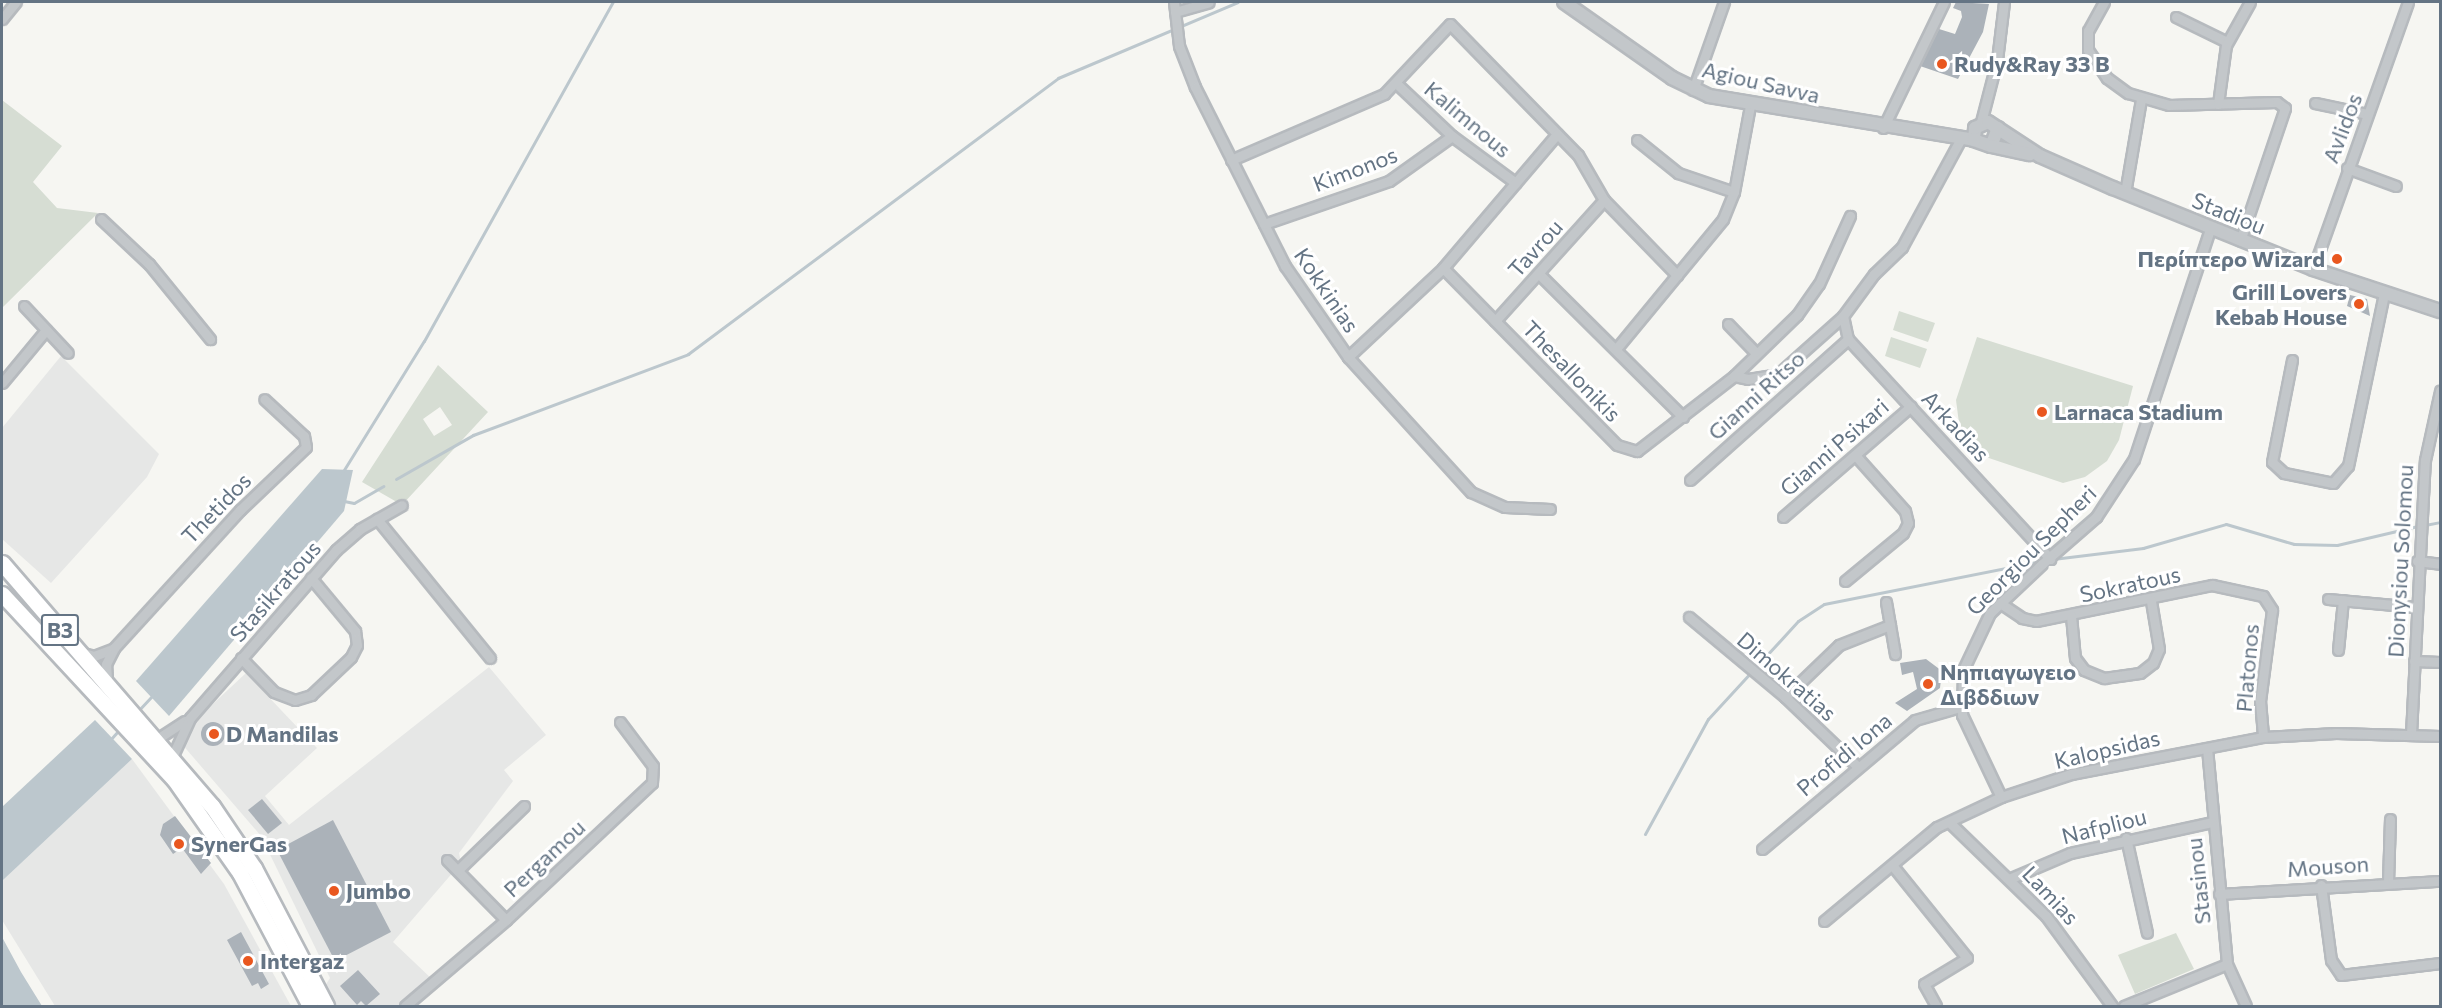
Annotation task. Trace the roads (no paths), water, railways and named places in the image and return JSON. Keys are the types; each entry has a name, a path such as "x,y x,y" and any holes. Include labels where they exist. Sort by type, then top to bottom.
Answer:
{"main road":[{"name":"B3","path":"2,563 108,683 113,703"},
{"name":"B3","path":"2,594 152,741 173,755 244,852 326,1006"},
{"name":"B3","path":"152,741 174,779 240,873 310,1006"}],"street":[{"path":"2,19 16,2"},
{"name":"Kokkinias","path":"1174,2 1176,32 1183,58 1231,160 1284,266 1348,357 1471,492 1505,507 1550,509"},
{"path":"1175,15 1209,2"},
{"name":"Agiou Savva","path":"1564,2 1693,90 1750,106 1960,140 1974,140"},
{"path":"1693,90 1724,2"},
{"path":"1883,128 1944,2"},
{"path":"1980,122 1998,128 1998,136 1991,146 1974,140 1973,132 1980,122 1997,60 2004,2"},
{"path":"2104,2 2088,31 2088,50 2107,78 2141,99 2169,105 2277,102 2285,111 2240,241"},
{"path":"2217,104 2227,42 2250,2"},
{"name":"Avlidos","path":"2313,269 2347,168 2408,2"},
{"path":"2176,17 2227,42"},
{"path":"1231,160 1377,98 1397,84 1450,24 1578,155 1604,200 1677,275"},
{"name":"Kalimnous","path":"1397,84 1452,136 1516,183"},
{"path":"2125,193 2141,99"},
{"path":"2315,103 2367,114"},
{"path":"1616,349 1711,238 1734,192 1750,106"},
{"name":"Stadiou","path":"1998,128 2040,156 2210,229 2313,269 2440,311"},
{"path":"1348,357 1443,268 1557,134"},
{"name":"Kimonos","path":"1264,224 1389,181 1452,136"},
{"path":"1637,140 1678,173 1734,192"},
{"path":"1734,376 1748,380 1778,374 1843,316 1874,274 1902,247 1960,140"},
{"name":"Stadiou","path":"1991,146 2040,156"},
{"path":"2347,168 2396,186"},
{"name":"Tavrou","path":"1495,321 1604,200"},
{"path":"1539,274 1683,417 1734,376 1810,298 1850,216"},
{"path":"101,219 149,264 210,339"},
{"name":"Georgiou Sepheri","path":"1960,707 1968,652 2000,603 2096,517 2134,459 2210,229"},
{"name":"Thesallonikis","path":"1443,268 1625,450 1645,447 1683,417"},
{"path":"2292,360 2271,455 2276,468 2325,484 2344,475 2384,294"},
{"path":"24,306 68,353"},
{"path":"1843,316 1848,339"},
{"path":"1728,324 1755,352"},
{"path":"2,383 46,330"},
{"name":"Arkadias","path":"1848,339 2048,560"},
{"name":"Gianni Ritso","path":"1690,480 1848,339"},
{"name":"Dionysiou Solomou","path":"2411,734 2417,561 2427,441 2440,391"},
{"name":"Thetidos","path":"108,683 106,664 114,648 240,510 303,452 304,436 264,399"},
{"name":"Gianni Psixari","path":"1783,517 1911,406"},
{"path":"1845,581 1903,533 1909,520 1855,455"},
{"name":"Stasikratous","path":"173,755 190,718 311,578 353,534 402,505"},
{"path":"377,519 490,658"},
{"path":"2417,561 2440,564"},
{"path":"241,658 274,692 295,700 311,695 351,657 357,645 355,631 311,578"},
{"name":"Sokratous","path":"2000,603 2026,620 2071,616 2151,601 2217,585 2260,595 2270,602"},
{"path":"2328,599 2416,607"},
{"path":"2338,650 2343,600"},
{"path":"2071,616 2075,658 2084,670 2104,678 2140,673 2153,663 2159,649 2151,601"},
{"path":"1886,602 1895,654"},
{"name":"Platonos","path":"2263,737 2260,701 2270,602"},
{"name":"Dimokratias","path":"1689,617 1785,697 1857,766"},
{"path":"1785,697 1839,645 1890,625"},
{"path":"80,652 94,656 114,648"},
{"path":"2414,661 2440,662"},
{"path":"1960,707 2001,797"},
{"name":"Profidi Iona","path":"1762,849 1857,766 1921,716 1960,707"},
{"name":"Stasikratous","path":"152,741 190,718"},
{"name":"Pergamou","path":"405,1006 506,920 653,781 653,766 620,722"},
{"name":"Kalopsidas","path":"1824,921 1948,822 2001,797 2124,762 2263,737 2411,734 2440,736"},
{"name":"Stasinou","path":"2207,748 2212,822 2227,963 2246,1006"},
{"path":"458,870 524,806"},
{"path":"2388,882 2390,819"},
{"name":"Lamias","path":"1948,822 2009,879 2071,945 2112,1006"},
{"name":"Nafpliou","path":"2009,879 2070,853 2126,838 2212,822"},
{"path":"2126,838 2147,933"},
{"path":"447,860 506,920"},
{"path":"1892,865 1967,958 1924,984 1936,1006"},
{"name":"Mouson","path":"2219,894 2321,885 2440,881"},
{"path":"2321,885 2331,960 2338,973 2353,976 2440,963"},
{"path":"2124,1006 2227,963"}],"waterway":[{"path":"342,473 424,341 613,2"},
{"path":"396,479 473,435 688,354 1058,78 1238,2"},
{"path":"344,501 354,503 383,486"},
{"path":"2425,525 2440,522"},
{"path":"2053,559 2143,548 2226,524 2294,544 2337,545 2418,526"},
{"path":"1645,834 1708,719 1798,621 1824,604 2041,561"},
{"path":"137,712 153,695"},
{"path":"110,740 120,729"}],"place":[{"name":"Rudy&Ray 33 B","path":"1942,64"},
{"name":"Περίπτερο Wizard","path":"2337,259"},
{"name":"Grill Lovers Kebab House","path":"2359,304"},
{"name":"Larnaca Stadium","path":"2042,412"},
{"name":"Νηπιαγωγειο Διβδδιων","path":"1928,684"},
{"name":"D Mandilas","path":"214,734"},
{"name":"SynerGas","path":"179,844"},
{"name":"Jumbo","path":"334,891"},
{"name":"Intergaz","path":"248,961"}]}
